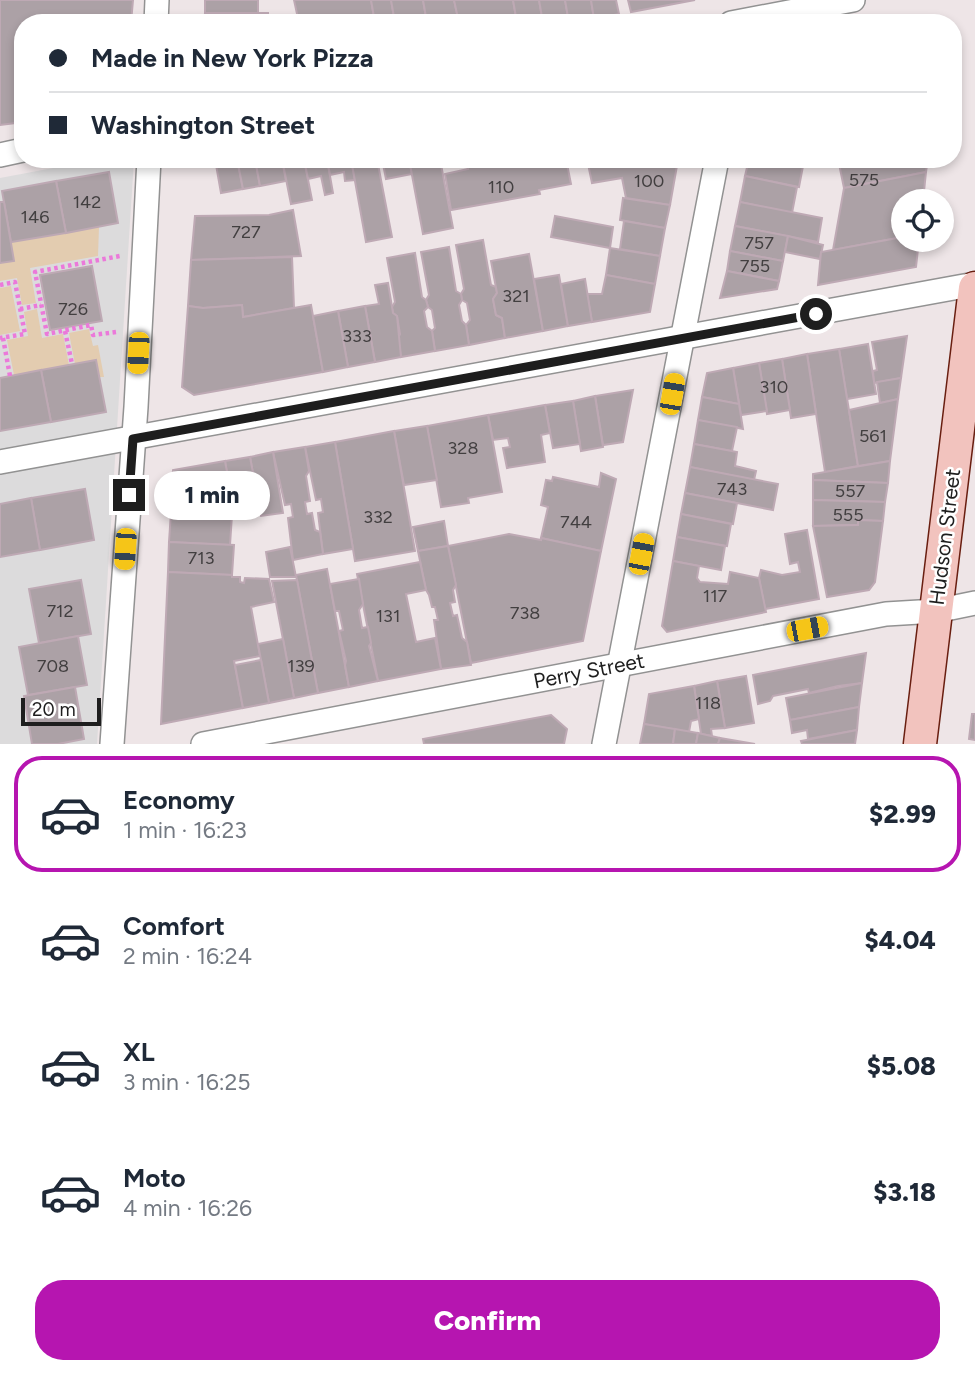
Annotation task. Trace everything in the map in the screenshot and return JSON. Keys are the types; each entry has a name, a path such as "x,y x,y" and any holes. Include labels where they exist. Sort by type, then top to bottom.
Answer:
{"main road":[{"name":"Hudson Street","path":"920,744 975,286"}],"street":[{"path":"760,14 853,0"},
{"path":"112,744 148,168"},
{"path":"604,744 714,168"},
{"path":"0,463 975,286"},
{"name":"Perry Street","path":"203,744 886,614 936,611 975,603"}],"path":[{"path":"117,331 93,335 91,325 47,334 35,272 122,256"},
{"path":"0,285 15,282 25,334 1,338 10,376"},
{"path":"20,309 41,305"},
{"path":"65,331 72,364"}],"shaded area":[{"path":"53,168 133,168 97,744 0,744 0,178"},
{"path":"99,227 98,256 30,268 36,303 22,305 17,278 0,281 0,263 14,260 11,242"},
{"path":"11,286 20,331 0,335 0,288"},
{"path":"37,309 42,338 63,334 69,365 14,375 7,340 28,336 24,312"},
{"path":"89,329 93,346 98,345 104,377 100,377 96,360 75,364 69,333"}],"building":[{"path":"0,0 133,0 132,14 14,14 14,123 0,125"},
{"path":"205,0 258,0 258,13 205,13"},
{"path":"294,0 371,0 373,14 297,14"},
{"path":"371,0 391,0 393,14 373,14"},
{"path":"391,0 423,0 425,14 393,14"},
{"path":"423,0 454,0 457,14 425,14"},
{"path":"454,0 513,0 515,14 457,14"},
{"path":"513,0 539,0 541,14 515,14"},
{"path":"539,0 565,0 567,14 541,14"},
{"path":"565,0 591,0 593,14 567,14"},
{"path":"591,0 616,0 619,14 593,14"},
{"path":"628,0 695,0 631,12"},
{"path":"205,13 268,13 268,14"},
{"path":"217,168 239,168 243,189 221,193"},
{"path":"239,168 257,168 260,186 243,189"},
{"path":"257,168 284,168 286,181 260,186"},
{"path":"284,168 306,168 312,200 291,204"},
{"path":"306,168 329,168 333,193 325,195 321,176 308,179"},
{"path":"329,168 353,168 355,180 345,181 344,172 330,175"},
{"path":"353,168 379,168 392,237 366,242"},
{"path":"384,168 411,168 412,174 386,179"},
{"path":"411,168 442,168 453,228 423,234"},
{"path":"568,168 571,184 539,190 540,194 451,210 445,174 468,169"},
{"path":"589,168 677,168 670,205 626,198 622,178 592,183"},
{"path":"747,168 803,168 799,187 745,176"},
{"path":"840,168 927,168 926,172 844,188"},
{"path":"109,172 118,223 66,233 56,181"},
{"path":"926,172 924,189 891,189 891,239 833,250 844,188"},
{"path":"745,176 797,187 792,213 740,202"},
{"path":"56,181 66,233 11,242 2,191"},
{"path":"623,198 670,205 665,228 620,220"},
{"path":"0,202 4,202 14,261 0,263"},
{"path":"740,202 822,218 818,242 735,226"},
{"path":"293,210 301,256 191,260 195,216 269,215"},
{"path":"555,216 613,227 610,248 551,237"},
{"path":"624,221 665,228 660,256 620,249"},
{"path":"735,226 788,236 783,261 730,251"},
{"path":"788,236 823,245 820,259 785,252"},
{"path":"891,239 891,252 918,252 916,267 818,285 821,252"},
{"path":"483,240 491,285 496,287 497,293 493,299 496,315 502,318 505,338 469,345 466,325 470,320 467,303 462,300 464,289 456,245"},
{"path":"449,247 456,291 461,294 459,305 469,345 435,351 432,331 435,328 432,310 426,300 429,295 421,252"},
{"path":"610,248 660,256 655,284 606,275"},
{"path":"730,251 783,261 779,281 727,271"},
{"path":"415,253 422,297 428,307 424,311 427,327 432,331 435,351 401,357 398,338 400,334 397,316 393,313 395,302 387,258"},
{"path":"529,254 543,331 505,338 502,318 496,315 493,299 497,293 491,261"},
{"path":"292,257 294,308 243,317 242,305 203,308 188,306 191,260"},
{"path":"92,266 102,321 50,330 40,275"},
{"path":"727,271 779,281 777,289 720,298"},
{"path":"559,275 568,326 543,331 534,279"},
{"path":"606,275 655,284 650,312 592,322 587,294 602,294"},
{"path":"585,279 592,322 568,326 561,284"},
{"path":"388,283 393,313 397,316 401,357 375,362 365,306 379,304 375,285"},
{"path":"242,305 243,317 311,305 323,372 194,395 182,387 188,306 203,308"},
{"path":"365,306 375,362 348,367 338,311"},
{"path":"338,311 348,367 323,372 313,316"},
{"path":"907,336 901,378 874,383 873,371 877,370 872,342"},
{"path":"868,344 876,394 847,399 839,349"},
{"path":"839,349 858,466 825,472 807,354"},
{"path":"807,354 816,414 791,418 782,359"},
{"path":"782,359 790,410 767,414 759,363"},
{"path":"96,360 106,412 51,422 41,370"},
{"path":"759,363 767,411 741,415 733,368"},
{"path":"733,368 739,404 702,397 707,373"},
{"path":"41,370 51,422 0,431 0,378"},
{"path":"901,378 898,399 880,403 877,382"},
{"path":"633,390 623,442 603,445 595,396"},
{"path":"595,396 603,447 581,451 573,401"},
{"path":"702,397 739,404 743,429 698,420"},
{"path":"898,399 890,461 858,466 849,410"},
{"path":"573,401 580,444 553,448 545,405"},
{"path":"545,405 550,433 541,435 545,462 507,468 503,448 510,447 508,438 493,440 488,415"},
{"path":"488,415 502,492 468,498 469,503 441,507 427,426"},
{"path":"698,420 737,427 732,451 694,444"},
{"path":"427,426 437,480 404,485 394,431"},
{"path":"394,431 415,551 355,561 335,442"},
{"path":"335,442 353,549 323,554 318,513 323,512 321,499 316,500 305,447"},
{"path":"694,444 737,452 735,466 756,471 754,480 690,467"},
{"path":"305,447 310,501 305,502 307,514 312,513 315,530 320,532 323,554 293,560 288,518 293,517 291,504 285,505 273,452"},
{"path":"273,452 283,513 261,516 250,457"},
{"path":"250,457 260,510 234,514 225,461"},
{"path":"225,461 234,510 178,506 177,509 170,509 173,470"},
{"path":"890,461 888,483 813,480 813,474"},
{"path":"690,467 778,484 773,510 685,493"},
{"path":"601,473 616,479 601,551 541,538 548,507 541,505 546,480 552,481 553,477 599,487"},
{"path":"813,480 888,483 885,502 813,500"},
{"path":"85,489 94,540 40,550 31,498"},
{"path":"685,493 737,503 733,524 681,514"},
{"path":"31,498 40,550 0,557 0,504"},
{"path":"813,500 885,502 883,521 858,520 858,525 813,526"},
{"path":"171,512 232,515 230,545 169,542"},
{"path":"681,514 731,524 727,546 677,537"},
{"path":"858,520 883,521 875,582 869,590 827,597 813,526 858,525"},
{"path":"444,521 448,546 418,551 413,527"},
{"path":"807,530 819,599 765,609 759,578 761,570 782,575 800,572 798,562 790,564 785,534"},
{"path":"509,534 601,551 583,641 471,663 448,546"},
{"path":"677,537 725,546 721,570 673,561"},
{"path":"169,542 234,545 232,575 168,572"},
{"path":"448,546 456,585 453,590 455,602 450,603 453,616 457,615 462,638 467,642 471,665 441,669 434,620 438,620 426,590 418,551"},
{"path":"290,547 296,577 270,577 266,552"},
{"path":"673,561 699,566 697,578 700,582 728,584 730,572 759,578 766,612 667,632 662,626"},
{"path":"420,562 426,590 406,594 416,642 435,638 441,669 378,681 357,574"},
{"path":"327,569 349,687 318,693 296,575"},
{"path":"168,572 232,575 240,577 240,582 244,583 245,578 269,579 274,602 251,607 260,656 234,661 243,708 161,724"},
{"path":"359,579 363,604 359,610 362,628 368,627 371,643 369,646 378,681 349,687 339,631 343,630 339,611 335,611 330,584"},
{"path":"81,580 91,634 39,643 29,589"},
{"path":"297,580 318,693 294,698 272,581"},
{"path":"78,636 87,685 28,695 19,647"},
{"path":"283,639 294,698 269,703 258,644"},
{"path":"866,653 862,683 809,693 808,689 773,696 770,701 758,704 753,675"},
{"path":"261,660 269,703 243,708 235,665"},
{"path":"746,676 754,723 725,728 717,681"},
{"path":"717,681 725,728 711,729 712,736 701,734 694,686"},
{"path":"862,683 859,707 790,720 786,698"},
{"path":"694,686 699,719 691,721 689,732 644,724 649,694"},
{"path":"75,687 84,739 58,744 32,744 24,696"},
{"path":"859,707 857,730 808,739 807,730 792,733 790,720"},
{"path":"972,714 975,714 975,740 969,739"},
{"path":"551,715 567,729 564,744 424,744 423,739"},
{"path":"644,724 675,729 673,744 640,744"},
{"path":"675,729 698,733 696,744 673,744"},
{"path":"857,730 855,744 802,744 801,741"},
{"path":"698,733 720,738 718,744 696,744"},
{"path":"720,738 755,744 718,744"}],"route":[{"path":"129,495 133,439 816,314"}]}
